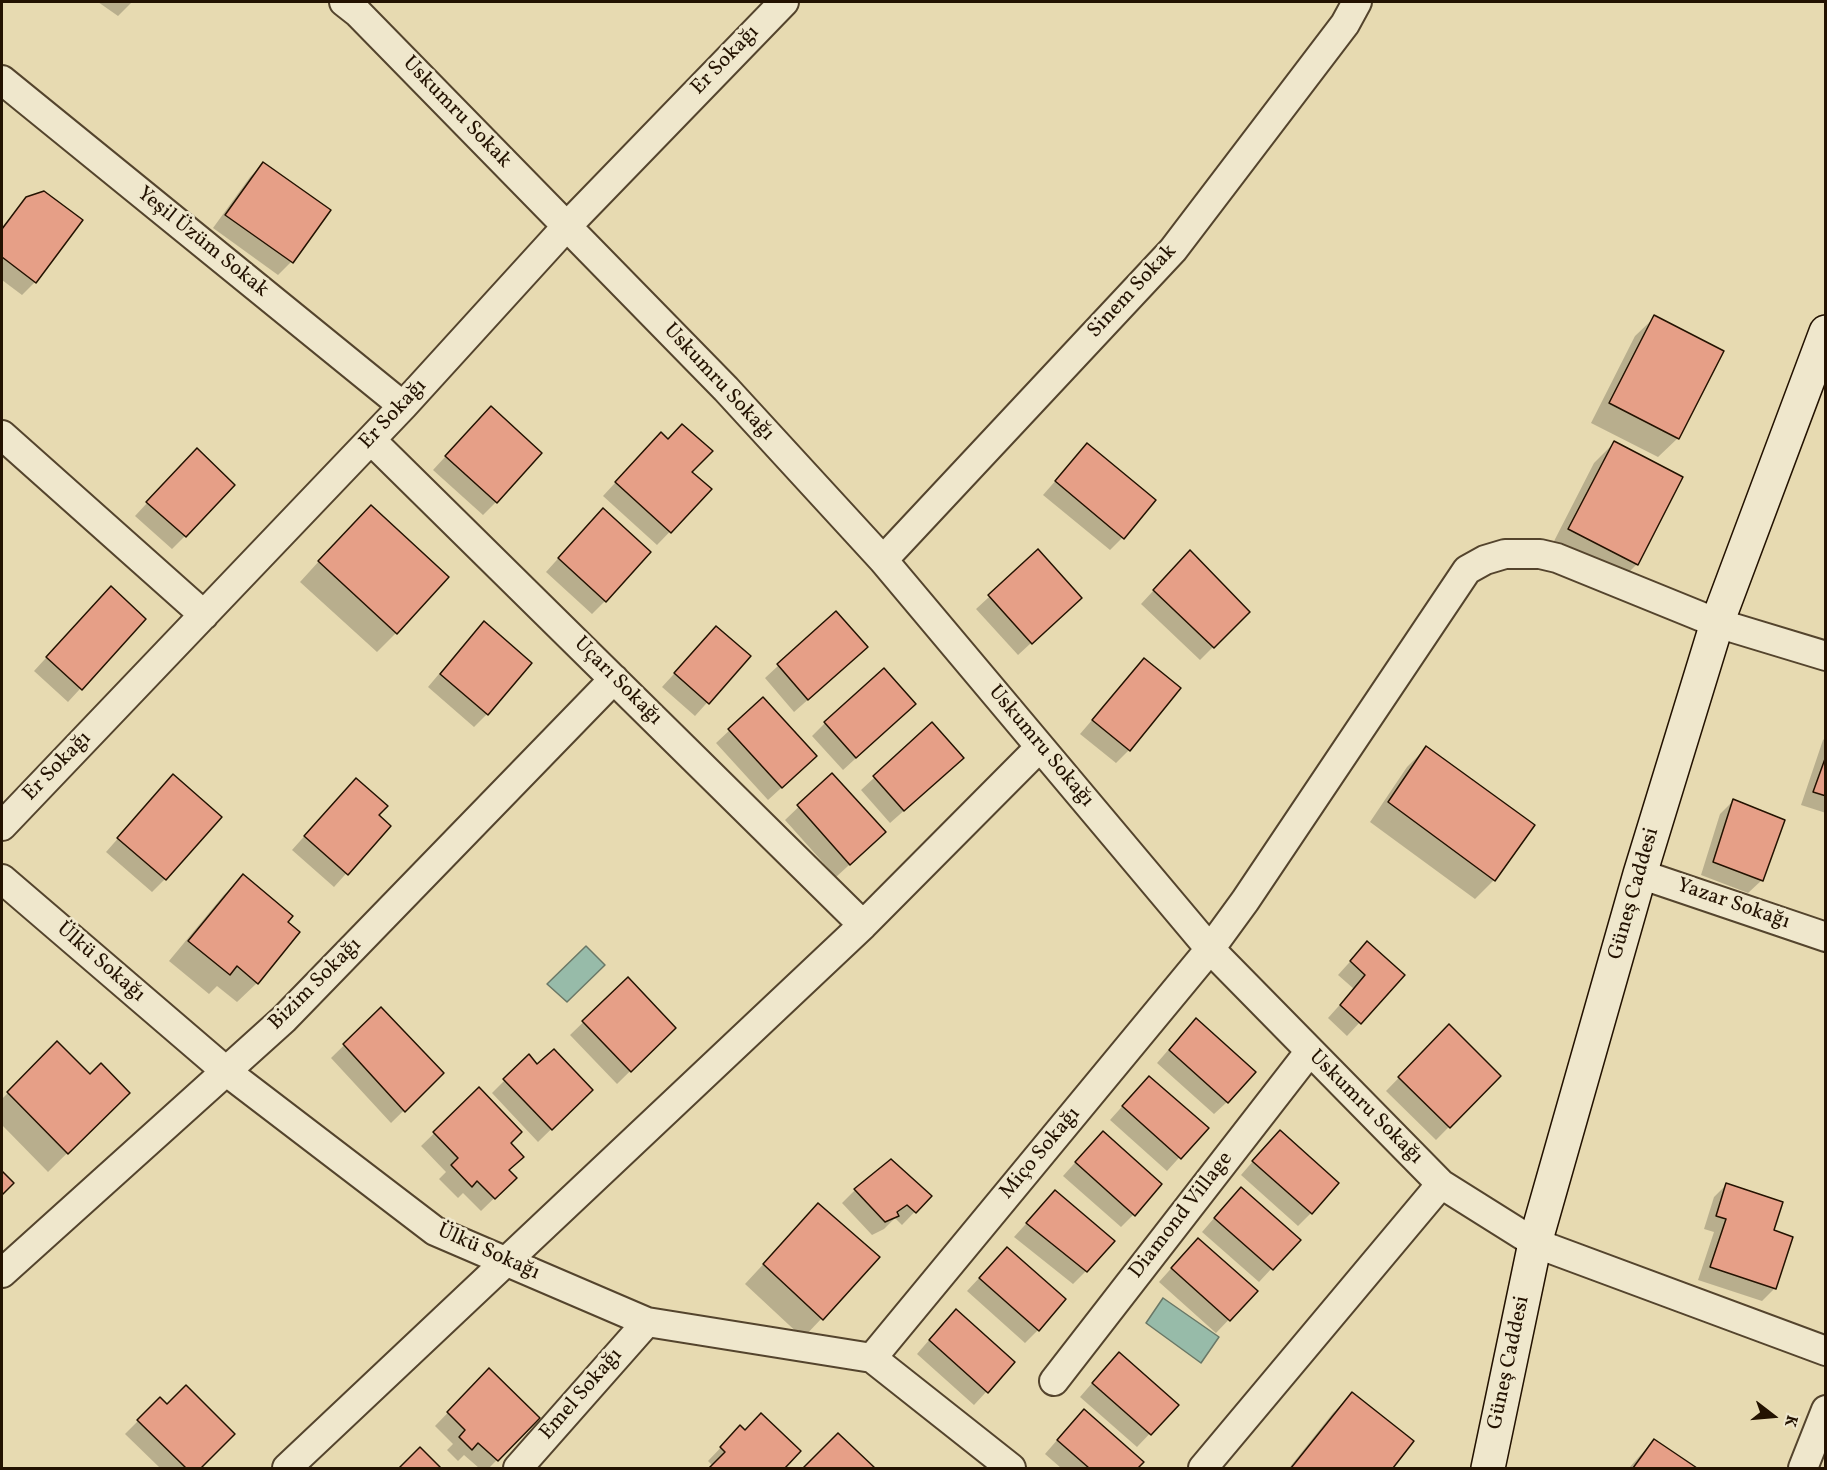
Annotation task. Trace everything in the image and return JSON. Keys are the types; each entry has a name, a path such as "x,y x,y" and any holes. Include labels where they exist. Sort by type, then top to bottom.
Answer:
{"main road":[{"name":"Güneş Caddesi","path":"1488,1468 1535,1243 1640,874 1717,622 1826,332"}],"street":[{"name":"Er Sokağı","path":"2,826 404,405 567,226 784,2"},
{"name":"Sinem Sokak","path":"883,561 1173,250 1345,24 1357,2"},
{"name":"Uskumru Sokak","path":"356,5 567,226"},
{"name":"Yeşil Üzüm Sokak","path":"2,80 404,405"},
{"name":"Uskumru Sokağı","path":"567,226 726,389 883,561 1210,949 1441,1184 1535,1243 1826,1351"},
{"path":"2,435 204,615"},
{"name":"Uçarı Sokağı","path":"371,440 863,925"},
{"name":"Miço Sokağı","path":"872,1358 1210,949 1245,901 1467,570 1485,560 1505,554 1540,554 1557,558 1717,622 1826,656"},
{"name":"Bizim Sokağı","path":"2,1273 284,1019 614,679"},
{"path":"287,1468 863,925 1040,747"},
{"name":"Yazar Sokağı","path":"1640,874 1826,937"},
{"name":"Ülkü Sokağı","path":"2,879 226,1072 435,1231 646,1322 872,1358 1011,1468"},
{"name":"Diamond Village","path":"1054,1381 1310,1051"},
{"path":"1203,1468 1441,1184"},
{"name":"Emel Sokağı","path":"518,1468 646,1322"},
{"path":"1803,1468 1826,1410"}],"shaded area":[{"path":"586,946 605,965 567,1002 547,984"},
{"path":"1163,1298 1219,1337 1201,1363 1146,1323"}],"building":[{"path":"263,162 331,210 293,263 225,215"},
{"path":"44,191 83,220 36,283 2,257 2,229 26,197"},
{"path":"1654,315 1724,351 1679,439 1609,403"},
{"path":"491,406 542,453 497,503 445,456"},
{"path":"682,424 713,451 692,472 712,489 671,533 615,482 661,432 668,439"},
{"path":"1614,441 1683,477 1638,565 1568,529"},
{"path":"1087,443 1156,500 1124,539 1055,481"},
{"path":"197,448 235,485 186,537 146,502"},
{"path":"371,505 449,577 397,634 318,561"},
{"path":"603,508 651,552 606,602 558,558"},
{"path":"1038,549 1082,598 1032,644 988,595"},
{"path":"1190,550 1250,612 1214,648 1153,590"},
{"path":"111,586 146,619 82,690 46,657"},
{"path":"836,611 868,647 808,700 777,664"},
{"path":"484,621 532,663 488,715 440,674"},
{"path":"716,626 751,656 709,704 674,673"},
{"path":"1144,658 1181,688 1130,751 1092,720"},
{"path":"884,668 916,704 856,758 824,722"},
{"path":"763,697 817,756 782,788 728,729"},
{"path":"932,722 964,758 904,811 873,776"},
{"path":"1426,746 1535,825 1495,881 1388,802"},
{"path":"1826,756 1826,796 1813,792"},
{"path":"832,773 886,832 850,865 797,805"},
{"path":"173,774 222,817 166,880 117,838"},
{"path":"356,778 388,806 379,815 391,826 348,875 304,836"},
{"path":"1733,799 1785,820 1763,881 1713,862"},
{"path":"243,874 293,916 288,922 300,932 258,984 237,966 230,975 188,941"},
{"path":"1367,941 1405,975 1361,1024 1340,1005 1365,975 1350,961"},
{"path":"628,977 676,1028 631,1072 582,1021"},
{"path":"381,1007 444,1073 405,1112 343,1044"},
{"path":"1196,1018 1256,1072 1228,1103 1169,1050"},
{"path":"1449,1024 1501,1076 1450,1128 1398,1077"},
{"path":"57,1041 90,1074 101,1063 130,1093 68,1154 7,1092"},
{"path":"554,1049 593,1090 552,1130 503,1079 529,1054 537,1064"},
{"path":"1149,1076 1209,1128 1181,1159 1122,1106"},
{"path":"479,1087 522,1132 511,1143 524,1157 509,1170 517,1178 495,1199 477,1181 472,1187 451,1165 458,1158 433,1132"},
{"path":"1280,1130 1339,1183 1312,1214 1252,1161"},
{"path":"1103,1131 1162,1184 1135,1216 1075,1162"},
{"path":"891,1159 932,1196 916,1213 907,1205 897,1212 899,1216 885,1222 854,1189"},
{"path":"2,1171 14,1183 2,1195"},
{"path":"1726,1183 1783,1202 1774,1230 1793,1237 1776,1289 1710,1267 1726,1219 1716,1216"},
{"path":"1241,1187 1301,1240 1273,1270 1214,1218"},
{"path":"1055,1190 1115,1241 1087,1272 1026,1223"},
{"path":"818,1203 880,1257 823,1320 763,1264"},
{"path":"1198,1238 1258,1291 1230,1321 1171,1268"},
{"path":"1007,1247 1066,1299 1039,1331 979,1278"},
{"path":"956,1309 1015,1362 988,1393 929,1340"},
{"path":"1119,1352 1179,1405 1151,1435 1092,1383"},
{"path":"489,1368 540,1418 498,1461 478,1443 472,1450 459,1437 465,1430 447,1412"},
{"path":"186,1385 235,1434 201,1468 186,1468 137,1420 160,1397 167,1404"},
{"path":"1352,1392 1414,1441 1393,1468 1291,1468"},
{"path":"1084,1409 1144,1462 1138,1468 1089,1468 1057,1440"},
{"path":"761,1413 801,1451 785,1468 709,1468 725,1452 720,1447 740,1425 745,1430"},
{"path":"838,1433 875,1468 803,1468"},
{"path":"1654,1439 1697,1468 1633,1468"},
{"path":"420,1447 441,1468 399,1468"}]}
